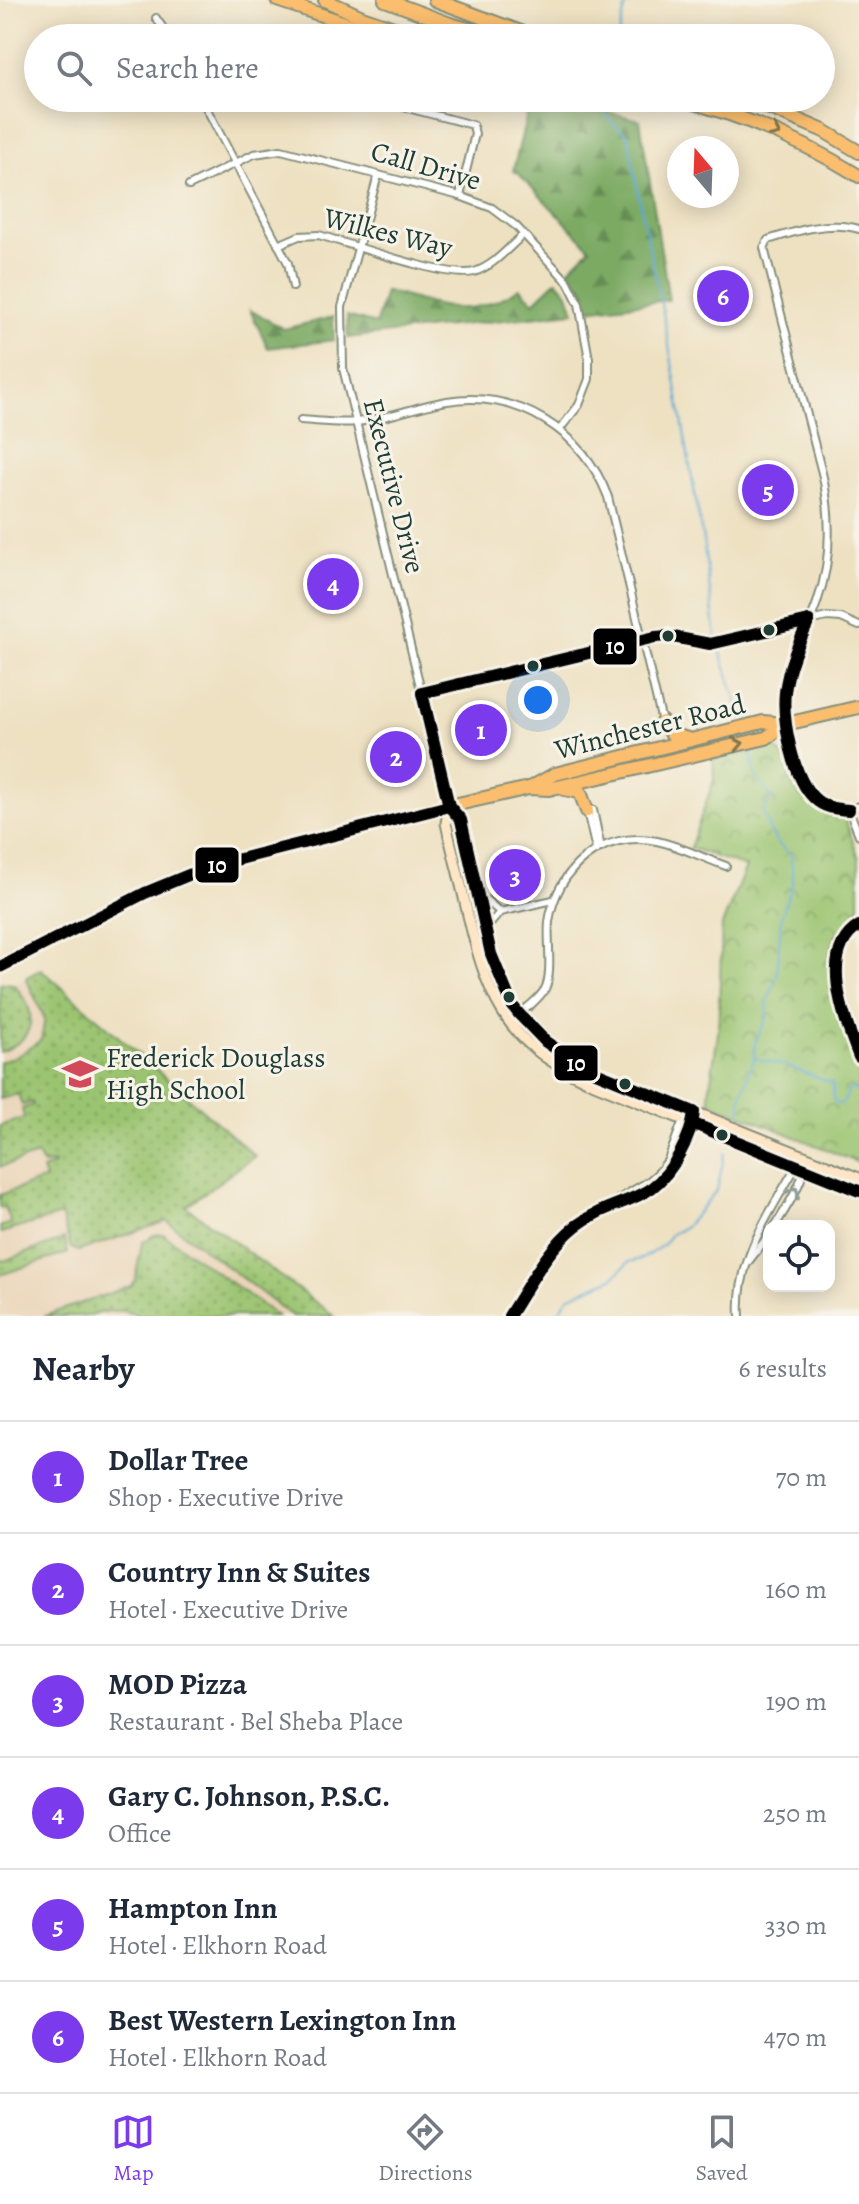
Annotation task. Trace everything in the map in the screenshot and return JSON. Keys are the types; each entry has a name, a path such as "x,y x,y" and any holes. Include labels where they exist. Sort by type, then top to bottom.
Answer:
{"highway":[{"path":"277,0 348,24"},
{"path":"325,0 382,24"},
{"path":"385,0 450,24"},
{"path":"435,0 499,24"},
{"path":"724,112 779,133 859,176"},
{"path":"779,112 824,131 859,152"},
{"name":"Winchester Road","path":"529,788 555,774 763,722 786,724 859,707"},
{"path":"662,722 673,735 692,740"},
{"path":"646,752 661,734 662,722"},
{"name":"Winchester Road","path":"0,967 145,893 208,867 449,806 529,788 549,789 766,738 786,724"},
{"path":"590,810 592,790 609,774"},
{"path":"549,789 576,790 590,810"}],"main road":[{"path":"449,806 461,820 497,973 519,1014 546,1042 581,1066 859,1178"},
{"path":"449,806 446,823 477,953 491,992 509,1022 535,1050 558,1067 859,1191"}],"street":[{"path":"156,18 160,24"},
{"path":"208,112 278,245 291,273 293,287"},
{"path":"423,112 473,125 475,134 460,196"},
{"name":"Call Drive","path":"189,186 266,150 281,150 460,196 492,208 523,235 576,294 589,359 589,379 579,405 560,429"},
{"name":"Executive Drive","path":"378,175 345,292 341,324 343,368 449,806"},
{"path":"859,229 830,225 772,238 765,243 823,477 829,513 826,565 788,676 784,698 786,724 801,781 812,799 825,808 849,810 859,806"},
{"name":"Wilkes Way","path":"278,245 311,235 443,271 467,274 487,267 523,235"},
{"path":"301,420 357,422 446,401 477,399 510,404 530,411 560,429 584,453 602,481 613,515 662,722"},
{"path":"422,693 668,636 710,644 809,621 841,618 859,626"},
{"path":"590,810 599,849"},
{"path":"849,810 859,835"},
{"path":"509,1022 538,997 547,984 547,939 553,900 571,869 599,849 632,840 655,841 726,866"},
{"path":"477,892 500,912"},
{"path":"486,929 500,912 553,900"},
{"path":"859,926 840,944 838,958 845,1020 859,1057"},
{"path":"509,1316 563,1239 591,1215 649,1181 660,1171 668,1160 683,1120 694,1112"},
{"path":"610,1205 631,1202 659,1185 676,1163 694,1124 694,1112"},
{"path":"778,1220 807,1156"},
{"path":"740,1316 742,1279 750,1251 768,1216 801,1168"},
{"path":"768,1216 772,1220"},
{"path":"749,1261 763,1243"}],"shaded area":[{"name":"Frederick Douglass High School","path":"41,970 186,1206 334,1316 0,1316 0,991"}],"green space":[{"path":"528,112 608,112 640,120 669,300 588,310 581,287 568,270 590,248 513,171"},
{"path":"557,280 568,293 574,312 348,338 347,316 376,324 385,291 439,306 469,308 501,299 520,288 534,302"},
{"path":"250,310 284,329 333,317 334,340 268,348"},
{"path":"772,747 782,755 793,784 806,801 845,819 859,858 859,918 849,922 836,936 830,955 839,1021 859,1067 859,1163 710,1102 718,1034 722,925 746,867 690,848 714,780 713,760"},
{"name":"Frederick Douglass High School","path":"41,969 255,1156 186,1206 334,1316 292,1316 167,1221 79,1251 71,1248 61,1215 1,1233 0,1227 11,1223 5,1207 0,1208 0,1195 45,1179 42,1170 54,1165 43,1165 38,1155 0,1167 0,1126 24,1118 22,1109 33,1105 32,1102 22,1105 18,1094 0,1099 0,1062 17,1056 41,1040 45,1019 26,978"},
{"path":"0,984 13,984 21,994 27,1004 30,1023 21,1040 0,1052"},
{"path":"163,1234 277,1316 139,1316 118,1311 83,1316 44,1316 131,1286 142,1243 154,1235"},
{"path":"64,1239 68,1253 0,1275 0,1259 4,1261"}],"waterway":[{"path":"621,24 627,0"},
{"path":"606,112 614,124 628,135 665,323 704,546 716,637 743,721"},
{"path":"750,749 756,777 772,798 763,810 767,824 772,836 791,855 793,882 781,917 777,976 767,1003 767,1019 755,1042 754,1058 790,1067 833,1084 833,1100 838,1104 843,1103 849,1090 854,1088 859,1095"},
{"path":"741,1113 741,1097 754,1058"},
{"path":"557,1316 568,1297 613,1278 629,1262 642,1259 663,1245 671,1234 684,1228 717,1190 725,1153"}],"transit line":[{"name":"10","path":"809,621 794,656 785,692 790,748 800,777 814,798 826,806 849,810"},
{"name":"10","path":"422,693 655,637 668,636 710,644 809,621"},
{"name":"10","path":"422,693 449,806 461,820 491,954 512,1005 546,1042 581,1066 694,1112 687,1138 669,1171 645,1192 591,1216 566,1235 539,1268 509,1316"},
{"name":"10","path":"0,967 145,893 208,867 449,806"},
{"name":"10","path":"859,926 846,938 839,952 837,969 842,1006 859,1057"},
{"name":"10","path":"694,1124 859,1191"}],"place":[{"name":"Best Western Lexington Inn","path":"723,296"},
{"name":"Hampton Inn","path":"768,490"},
{"name":"Gary C. Johnson, P.S.C.","path":"333,584"},
{"name":"Dollar Tree","path":"481,730"},
{"name":"Country Inn & Suites","path":"396,757"},
{"name":"MOD Pizza","path":"515,875"},
{"name":"Frederick Douglass High School","path":"80,1074"}]}
